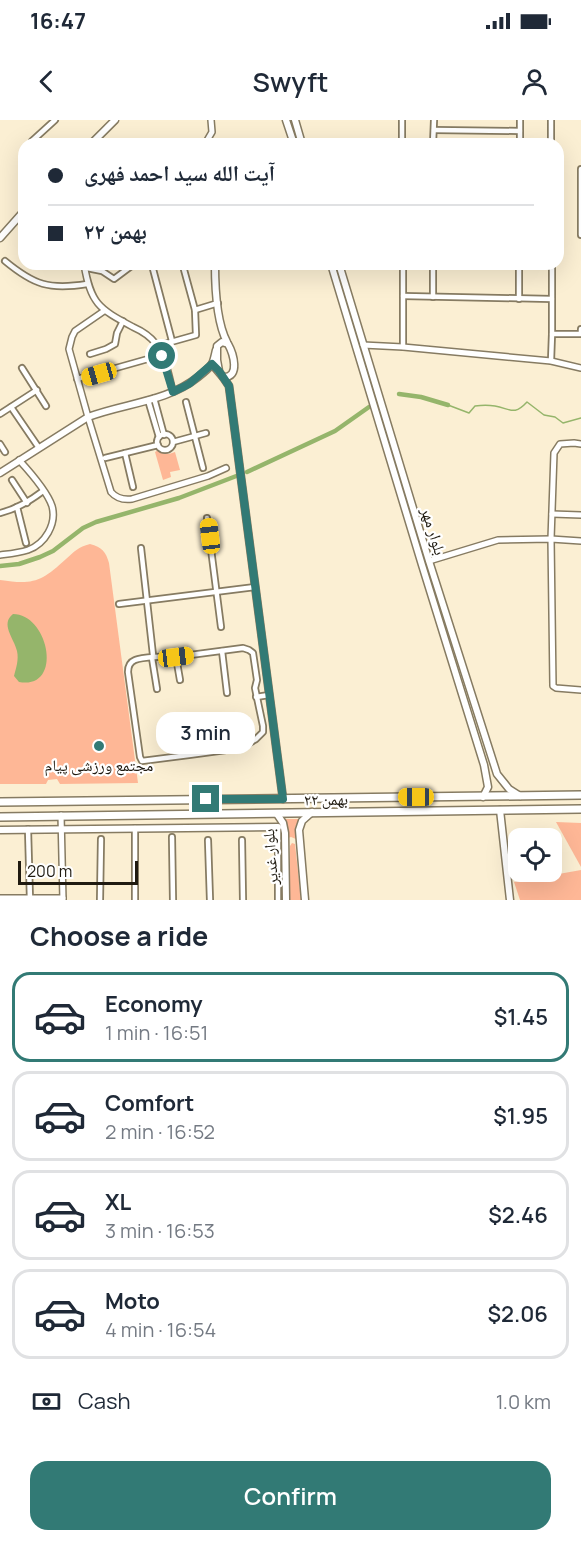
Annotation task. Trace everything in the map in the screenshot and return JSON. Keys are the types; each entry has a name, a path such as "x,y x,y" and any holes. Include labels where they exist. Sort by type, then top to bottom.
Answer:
{"highway":[{"name":"۲۲ بهمن","path":"0,800 12,802 163,801 581,795"},
{"path":"163,801 157,807 166,814"},
{"name":"۲۲ بهمن","path":"0,817 581,809"}],"main road":[{"path":"97,138 115,120"},
{"path":"286,120 292,138"},
{"path":"295,120 300,138"},
{"path":"0,238 18,217"},
{"path":"214,270 221,332 219,371"},
{"name":"بلوار مهر","path":"333,270 497,774 509,789 520,796"},
{"name":"بلوار مهر","path":"341,270 381,416 488,780"},
{"path":"0,473 88,417 173,392 189,384 212,364 221,345"},
{"path":"221,345 230,345 234,358 234,372 227,377"},
{"path":"212,364 227,377 229,386 283,799"},
{"path":"483,797 488,787 488,780 492,782 496,780 497,774"},
{"path":"500,810 510,900"},
{"name":"بلوار غدیر","path":"305,900 299,830 302,821 312,812"},
{"name":"بلوار غدیر","path":"277,813 283,823 286,900"},
{"path":"0,830 278,827"},
{"path":"285,843 292,839 299,843"}],"street":[{"path":"35,138 55,120"},
{"path":"208,138 212,132 211,120"},
{"path":"402,120 402,138"},
{"path":"433,138 434,120"},
{"path":"520,120 520,138"},
{"path":"551,120 551,138"},
{"path":"434,130 520,131"},
{"path":"581,169 581,235"},
{"path":"6,261 34,281 70,287 87,284"},
{"path":"85,270 87,284 93,298 104,311 150,338 158,346 173,392"},
{"path":"99,270 114,279 126,270"},
{"path":"153,270 172,341"},
{"path":"158,346 196,335 195,309 184,270"},
{"path":"403,270 403,347"},
{"path":"433,270 433,297"},
{"path":"519,270 519,298"},
{"path":"550,361 552,270"},
{"path":"403,296 552,299"},
{"path":"195,309 218,303"},
{"path":"104,311 79,327 72,337 69,349 111,492 118,498 132,499 208,476 226,468"},
{"path":"90,354 115,344 123,321"},
{"path":"552,334 581,334 581,329"},
{"path":"363,345 550,361 581,368"},
{"path":"77,380 162,356"},
{"path":"22,368 46,406"},
{"path":"0,413 37,390"},
{"path":"151,399 162,436 158,445"},
{"path":"186,402 203,468"},
{"path":"11,407 39,448"},
{"path":"173,442 206,433"},
{"path":"158,445 164,450 172,447 172,438 168,435 162,436"},
{"path":"581,444 574,442 560,444 554,453 551,539 553,686 581,690"},
{"path":"0,444 5,452"},
{"path":"105,458 158,445"},
{"path":"125,453 133,487"},
{"path":"0,555 28,550 46,538 52,526 52,506 19,460"},
{"path":"12,480 27,503"},
{"path":"0,513 27,503 43,491"},
{"path":"17,507 26,543"},
{"path":"552,514 581,514"},
{"path":"207,518 221,627"},
{"path":"429,561 498,540 581,541"},
{"path":"141,548 157,689"},
{"path":"119,604 255,587"},
{"path":"243,648 253,653 256,697 263,732 256,739 235,750 142,761 128,668 134,660 152,656 176,657 243,648"},
{"path":"219,689 227,691 222,651"},
{"path":"176,657 180,680"},
{"path":"256,697 269,695"},
{"path":"231,717 235,750"},
{"path":"186,726 189,755"},
{"path":"0,898 63,899 62,815"},
{"path":"278,827 278,900"},
{"path":"135,828 135,900"},
{"path":"28,829 30,899"},
{"path":"172,837 173,900"},
{"path":"100,900 101,839"},
{"path":"208,840 210,900"},
{"path":"242,840 243,900"}],"shaded area":[{"path":"160,449 169,454 175,452 180,470 170,472 171,477 163,480 155,452"},
{"path":"90,544 103,550 109,563 138,783 60,784 57,779 48,780 46,784 0,784 0,580 29,582 36,580 50,573 82,546"},
{"path":"13,614 25,617 43,638 46,664 42,675 33,681 19,682 14,676 18,654 8,627 9,618"},
{"path":"284,819 299,819 295,828 296,839 288,838"},
{"path":"556,822 581,823 581,867 562,833 562,828 559,828"},
{"path":"292,843 295,844 301,900 289,900 290,846"},
{"path":"581,870 581,900 520,900 514,882 562,882 562,873"}],"waterway":[{"path":"399,394 421,397 448,405"},
{"path":"448,405 469,413 475,406 480,405 515,410 527,402 544,415 555,417 563,423 581,418"},
{"path":"247,472 335,431 369,407"},
{"path":"0,566 19,564 40,557 53,551 83,528 96,522 179,498 239,475"}],"place":[{"name":"مجتمع ورزشی پیام","path":"99,746"}],"route":[{"path":"162,356 173,392 189,384 212,364 229,386 283,799 206,799"}]}
